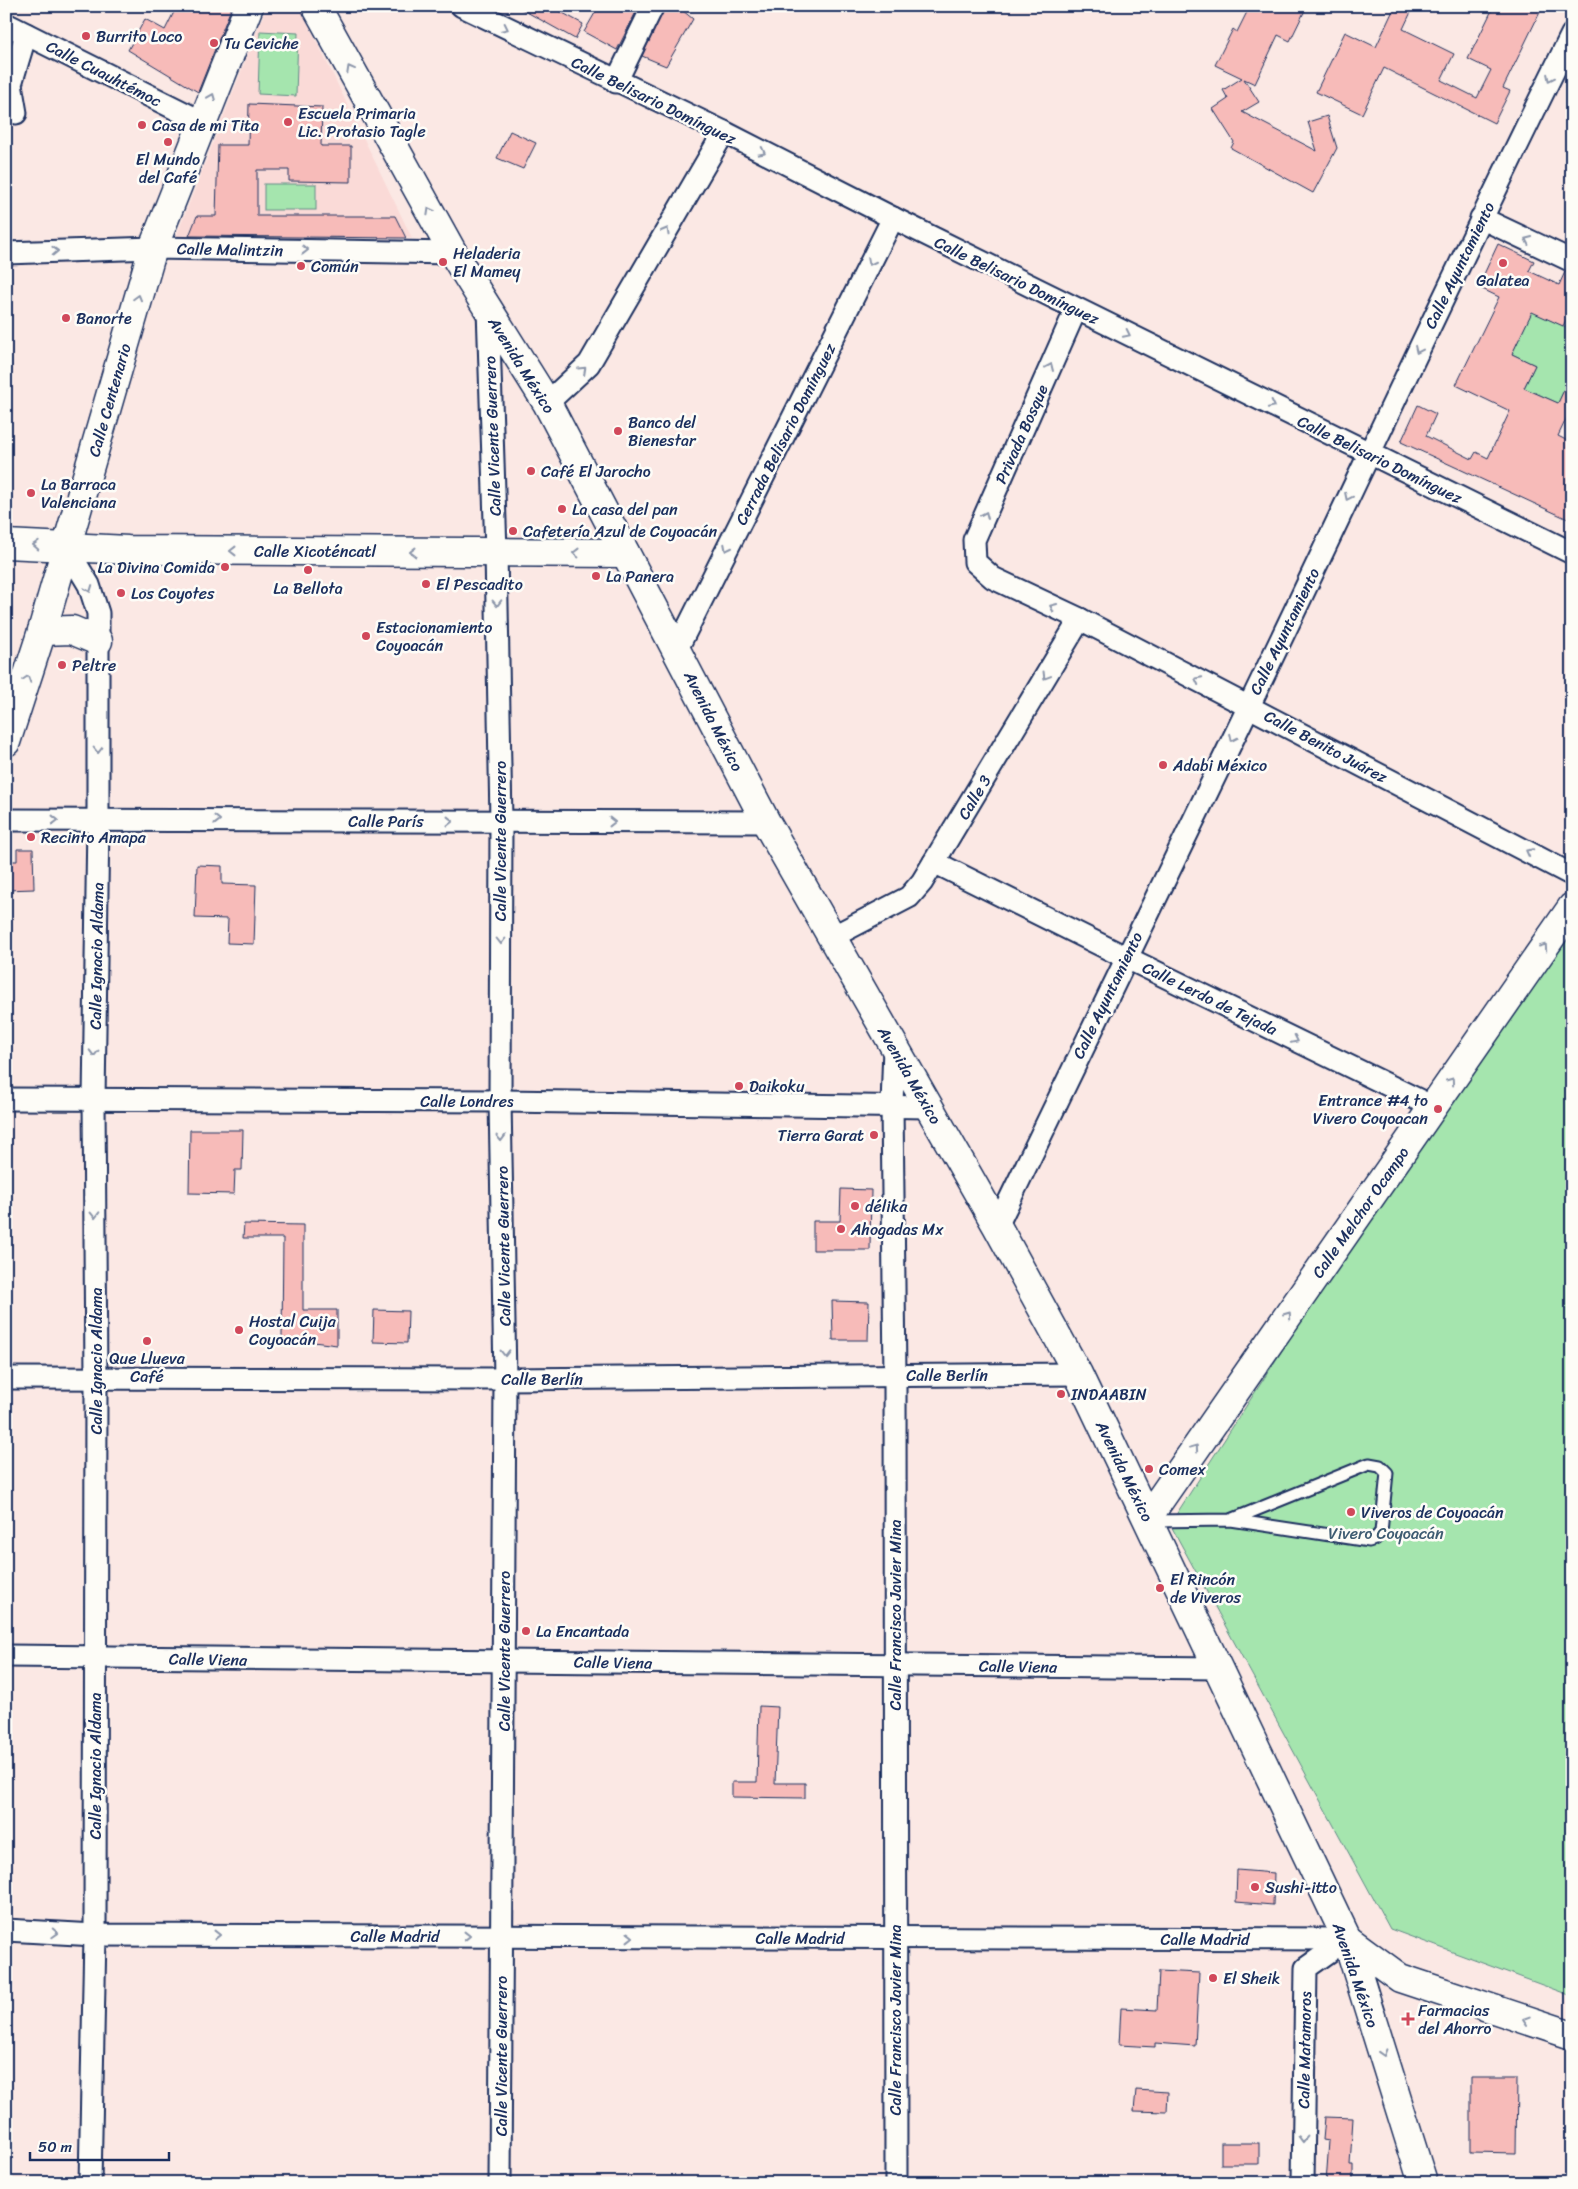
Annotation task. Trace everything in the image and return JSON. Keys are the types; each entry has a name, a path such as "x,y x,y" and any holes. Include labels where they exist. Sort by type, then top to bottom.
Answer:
{"street":[{"name":"Calle Centenario","path":"6,742 42,631 153,248 249,6"},
{"name":"Avenida México","path":"316,6 454,253 547,403 766,822 997,1226 1078,1374 1149,1519 1347,1939 1423,2183"},
{"name":"Calle Belisario Domínguez","path":"462,6 616,82 724,132 893,218 1572,554"},
{"path":"616,82 653,6"},
{"name":"Calle Cuauhtémoc","path":"6,24 202,122"},
{"path":"16,113 11,84 26,34"},
{"name":"Calle Ayuntamiento","path":"997,1226 1481,218 1572,34"},
{"path":"547,403 589,364 724,132"},
{"name":"Cerrada Belisario Domínguez","path":"677,649 893,218"},
{"path":"1481,218 1572,261"},
{"name":"Calle Malintzin","path":"6,253 153,248 454,253"},
{"name":"Privada Bosque","path":"975,562 974,540 1076,309"},
{"name":"Calle Vicente Guerrero","path":"488,310 496,552 501,821 500,1101 506,1379 500,2183"},
{"name":"Calle Xicoténcatl","path":"6,544 128,550 625,554"},
{"name":"Calle Ignacio Aldama","path":"66,547 89,585 98,613 98,820 94,1100 96,1378 95,1935 90,2183"},
{"name":"Calle Benito Juárez","path":"975,562 993,578 1080,619 1572,875"},
{"name":"Calle 3","path":"832,937 909,897 934,862 1080,619"},
{"path":"42,631 72,630 98,641"},
{"name":"Calle París","path":"6,820 766,822"},
{"name":"Calle Lerdo de Tejada","path":"934,862 1433,1107"},
{"name":"Calle Melchor Ocampo","path":"1149,1519 1572,907"},
{"name":"Calle Francisco Javier Mina","path":"894,1047 892,1105 895,1376 896,2183"},
{"name":"Calle Londres","path":"6,1099 500,1101 928,1107"},
{"name":"Calle Berlín","path":"6,1378 506,1379 1078,1374"},
{"name":"Calle Viena","path":"6,1656 1219,1668"},
{"name":"Calle Madrid","path":"6,1930 95,1935 1347,1939"},
{"path":"1347,1939 1400,1978 1572,2035"},
{"name":"Calle Matamoros","path":"1302,2183 1306,1968 1347,1939"}],"lane":[{"path":"1149,1519 1230,1520 1369,1541 1375,1539 1381,1532 1387,1473 1380,1466 1369,1464 1230,1520"}],"shaded area":[{"name":"Escuela Primaria Lic. Protasio Tagle","path":"267,6 300,7 412,238 176,237"}],"green space":[{"path":"260,31 298,33 296,96 258,94"},
{"path":"264,184 316,184 316,210 264,210"},
{"path":"1532,311 1572,330 1572,383 1568,381 1558,403 1524,388 1535,365 1512,354"},
{"name":"Vivero Coyoacán","path":"1572,924 1572,1996 1390,1929 1170,1524 1438,1109"}],"building":[{"path":"177,6 232,6 198,92 128,50 145,19 165,30"},
{"path":"516,6 550,6 583,24 575,39"},
{"path":"599,6 639,6 617,50 584,32"},
{"path":"665,6 677,6 693,19 666,66 642,56"},
{"path":"1250,6 1307,6 1290,41 1278,35 1255,84 1244,79 1259,102 1242,112 1317,151 1308,122 1327,116 1337,148 1313,193 1231,148 1234,142 1213,109 1228,99 1223,90 1242,78 1215,65 1233,29 1237,32"},
{"path":"1395,6 1411,12 1403,29 1454,54 1441,80 1477,98 1491,70 1468,59 1494,6 1543,6 1503,88 1510,91 1494,123 1384,68 1362,114 1316,92 1345,32 1376,47"},
{"path":"249,104 322,107 321,146 351,146 351,182 289,181 289,170 257,170 257,216 395,216 406,238 189,236 197,216 216,216 218,145 248,145"},
{"path":"510,131 536,143 523,169 497,158"},
{"path":"1498,244 1534,261 1529,271 1559,285 1565,272 1572,273 1572,321 1567,318 1563,326 1532,312 1512,354 1535,365 1524,388 1558,403 1572,373 1572,407 1558,436 1572,443 1572,521 1401,442 1418,405 1436,414 1426,436 1472,459 1476,452 1488,458 1510,411 1456,385 1499,297 1478,287"},
{"path":"17,849 33,849 34,889 6,890 6,861 17,861"},
{"path":"197,865 222,866 222,884 256,885 254,944 227,943 228,919 195,918"},
{"path":"190,1130 243,1130 242,1170 235,1170 234,1194 189,1193"},
{"name":"Ahogadas Mx","path":"841,1189 871,1190 870,1250 813,1250 813,1221 840,1221"},
{"path":"244,1224 303,1225 303,1310 337,1310 337,1345 282,1338 283,1238 243,1238"},
{"path":"832,1301 869,1302 868,1340 833,1340"},
{"path":"374,1310 408,1311 407,1343 373,1342"},
{"path":"759,1706 778,1707 775,1783 805,1783 805,1798 732,1797 732,1782 757,1782"},
{"name":"Sushi-itto","path":"1237,1870 1274,1873 1273,1905 1236,1902"},
{"path":"1159,1971 1199,1973 1195,2046 1155,2043 1155,2047 1119,2045 1121,2008 1157,2010"},
{"path":"1471,2078 1517,2078 1516,2153 1471,2152"},
{"path":"1136,2090 1168,2092 1167,2112 1134,2111"},
{"path":"1325,2117 1353,2118 1350,2165 1353,2165 1353,2183 1326,2183 1329,2141 1323,2140"},
{"path":"1221,2143 1259,2143 1259,2164 1221,2164"}],"place":[{"name":"Burrito Loco","path":"86,36"},
{"name":"Tu Ceviche","path":"214,43"},
{"name":"Escuela Primaria Lic. Protasio Tagle","path":"288,122"},
{"name":"Casa de mi Tita","path":"142,125"},
{"name":"El Mundo del Café","path":"168,142"},
{"name":"Heladeria El Mamey","path":"443,262"},
{"name":"Galatea","path":"1503,263"},
{"name":"Común","path":"301,266"},
{"name":"Banorte","path":"66,318"},
{"name":"Banco del Bienestar","path":"618,431"},
{"name":"Café El Jarocho","path":"531,471"},
{"name":"La Barraca Valenciana","path":"31,493"},
{"name":"La casa del pan","path":"562,509"},
{"name":"Cafetería Azul de Coyoacán","path":"513,531"},
{"name":"La Divina Comida","path":"225,567"},
{"name":"La Bellota","path":"308,570"},
{"name":"La Panera","path":"596,576"},
{"name":"El Pescadito","path":"426,584"},
{"name":"Los Coyotes","path":"121,593"},
{"name":"Estacionamiento Coyoacán","path":"366,636"},
{"name":"Peltre","path":"62,665"},
{"name":"Adabi México","path":"1163,765"},
{"name":"Recinto Amapa","path":"31,837"},
{"name":"Daikoku","path":"739,1086"},
{"name":"Entrance #4 to Vivero Coyoacan","path":"1438,1109"},
{"name":"Tierra Garat","path":"874,1135"},
{"name":"délika","path":"855,1206"},
{"name":"Ahogadas Mx","path":"841,1229"},
{"name":"Hostal Cuija Coyoacán","path":"239,1330"},
{"name":"Que Llueva Café","path":"147,1341"},
{"name":"INDAABIN","path":"1061,1394"},
{"name":"Comex","path":"1149,1469"},
{"name":"Viveros de Coyoacán","path":"1351,1512"},
{"name":"El Rincón de Viveros","path":"1160,1588"},
{"name":"La Encantada","path":"526,1631"},
{"name":"Sushi-itto","path":"1255,1887"},
{"name":"El Sheik","path":"1213,1978"},
{"name":"Farmacias del Ahorro","path":"1408,2019"}]}
